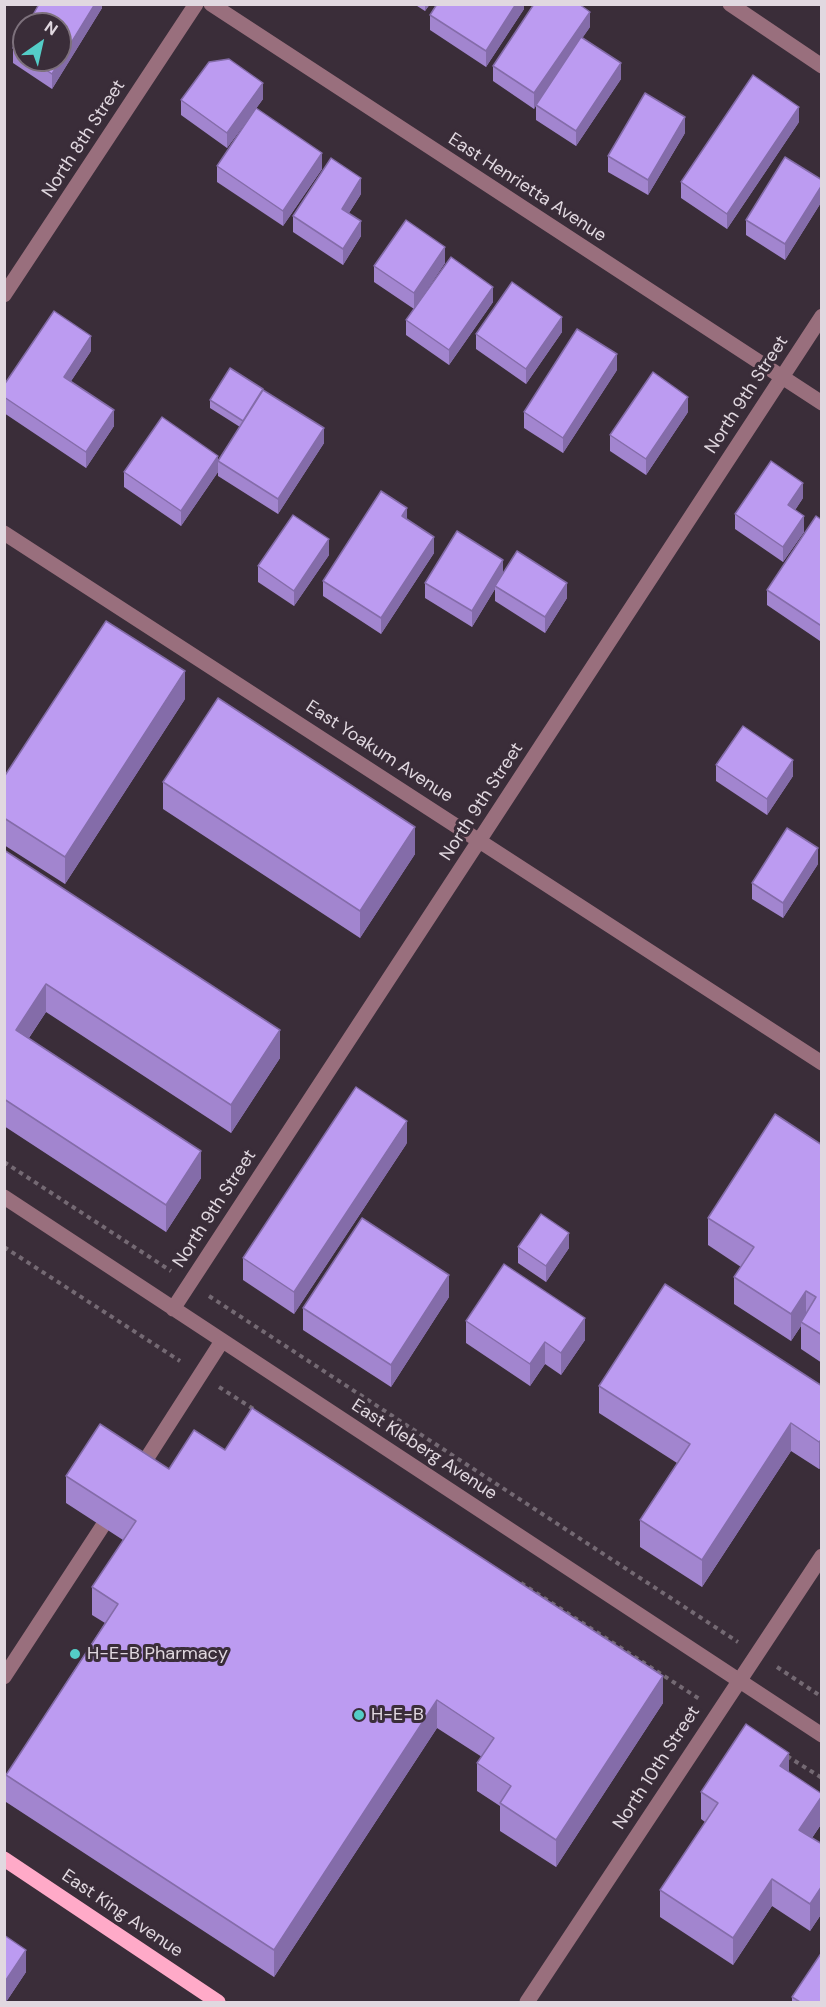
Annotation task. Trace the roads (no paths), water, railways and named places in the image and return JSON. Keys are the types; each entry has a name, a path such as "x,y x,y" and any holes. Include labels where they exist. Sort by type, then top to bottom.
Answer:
{"main road":[{"name":"East King Avenue","path":"4,1859 218,2002"}],"street":[{"name":"North 8th Street","path":"4,295 196,4"},
{"name":"East Henrietta Avenue","path":"211,4 822,404"},
{"path":"730,4 822,66"},
{"name":"North 9th Street","path":"173,1309 822,316"},
{"name":"East Yoakum Avenue","path":"4,533 822,1063"},
{"name":"East Kleberg Avenue","path":"4,1197 822,1735"},
{"path":"137,1475 222,1341"},
{"path":"4,1677 102,1527"},
{"name":"North 10th Street","path":"527,2002 822,1556"}],"place":[{"name":"H-E-B Pharmacy","path":"75,1654"},
{"name":"H-E-B","path":"359,1715"}]}
